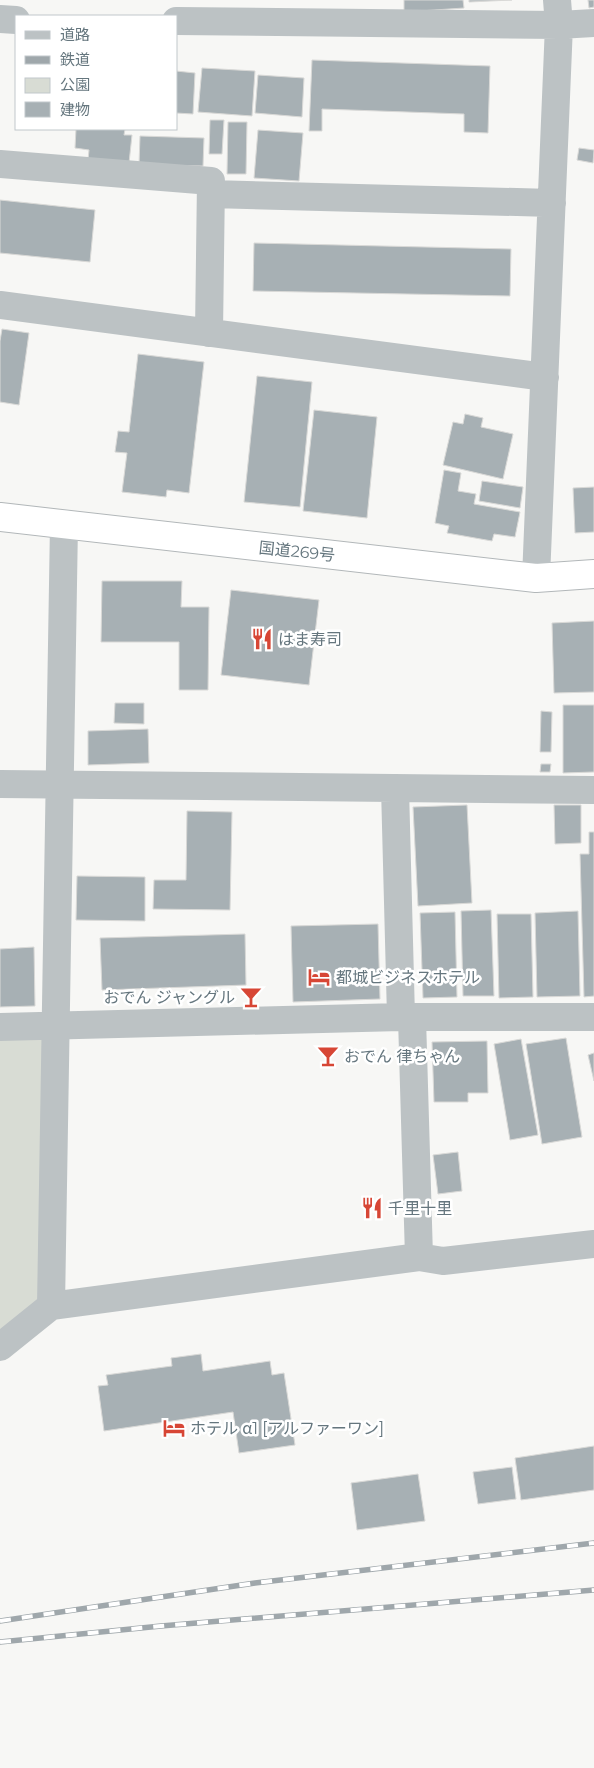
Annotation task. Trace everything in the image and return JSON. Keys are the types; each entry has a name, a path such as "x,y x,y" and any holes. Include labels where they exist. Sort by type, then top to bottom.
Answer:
{"highway":[{"name":"国道269号","path":"0,517 536,578 594,574"}],"street":[{"path":"536,578 558,13"},
{"path":"178,21 558,13 594,23"},
{"path":"0,20 15,20"},
{"path":"0,164 211,181 209,333"},
{"path":"212,194 552,203"},
{"path":"0,305 545,377"},
{"path":"51,1306 64,524"},
{"path":"0,784 594,790"},
{"path":"395,788 419,1257"},
{"path":"0,1027 406,1018 594,1017"},
{"path":"0,1347 51,1306 419,1257 443,1261 594,1244"}],"green space":[{"path":"56,1026 51,1306 0,1347 0,1027"}],"building":[{"path":"404,0 463,0 464,8 404,12"},
{"path":"469,0 512,0 469,2"},
{"path":"588,0 594,0 594,7 589,8"},
{"path":"312,60 490,66 488,133 464,132 464,114 322,109 322,131 309,131"},
{"path":"202,68 255,71 252,116 198,112"},
{"path":"178,71 195,73 193,114 178,113"},
{"path":"258,75 304,78 302,117 255,113"},
{"path":"210,120 224,120 222,154 209,154"},
{"path":"228,122 247,122 246,174 227,174"},
{"path":"76,130 125,130 124,135 132,135 129,163 88,160 89,150 75,148"},
{"path":"258,130 303,133 299,181 254,178"},
{"path":"140,136 204,138 203,166 139,165"},
{"path":"579,148 594,150 593,163 577,160"},
{"path":"0,200 95,210 90,262 0,253"},
{"path":"254,243 511,249 510,296 253,291"},
{"path":"2,329 29,333 19,405 0,402 0,341"},
{"path":"138,354 204,362 189,493 167,490 166,497 122,492 127,453 115,452 118,431 129,432"},
{"path":"257,376 312,382 300,507 244,502"},
{"path":"314,410 377,417 367,518 303,511"},
{"path":"465,414 483,418 481,427 513,434 503,479 443,465 453,422 463,424"},
{"path":"444,470 461,473 458,491 476,494 474,504 520,512 515,537 494,534 492,541 447,533 449,526 435,523"},
{"path":"482,481 523,487 520,508 479,501"},
{"path":"594,487 594,532 575,533 573,488"},
{"path":"102,581 182,581 181,607 209,607 208,690 179,690 179,642 101,642"},
{"path":"231,590 319,600 309,685 221,675"},
{"path":"594,621 594,692 554,693 552,623"},
{"path":"115,703 144,703 144,724 114,723"},
{"path":"563,705 594,705 594,772 563,773"},
{"path":"541,711 552,712 551,752 540,752"},
{"path":"148,729 149,763 88,765 88,731"},
{"path":"541,764 551,764 550,772 540,772"},
{"path":"467,805 472,903 418,906 413,807"},
{"path":"554,805 581,805 581,843 555,844"},
{"path":"187,811 232,812 230,910 153,909 154,880 186,880"},
{"path":"589,832 594,832 594,996 584,997 580,854 589,854"},
{"path":"77,876 145,877 145,921 76,920"},
{"path":"491,910 494,996 463,996 461,911"},
{"path":"578,911 580,996 537,997 535,913"},
{"path":"455,912 457,997 423,998 420,913"},
{"path":"497,914 531,914 533,997 499,998"},
{"path":"378,924 380,999 293,1002 291,926"},
{"path":"245,934 246,985 102,990 100,938"},
{"path":"34,947 35,1006 0,1007 0,949"},
{"path":"566,1038 582,1137 542,1144 526,1044"},
{"path":"521,1039 538,1135 510,1140 494,1044"},
{"path":"487,1041 488,1093 468,1093 468,1102 434,1102 432,1042"},
{"path":"594,1053 594,1081 588,1055"},
{"path":"458,1152 462,1191 438,1194 433,1155"},
{"path":"201,1354 203,1371 270,1361 272,1375 284,1373 295,1445 239,1453 233,1412 104,1431 98,1386 108,1385 106,1375 172,1366 171,1358"},
{"path":"594,1446 594,1490 521,1500 515,1458"},
{"path":"512,1467 516,1499 478,1504 473,1472"},
{"path":"418,1474 425,1521 357,1530 351,1483"}],"railway":[{"path":"0,1621 255,1583 594,1543"},
{"path":"0,1642 161,1626 594,1590"}],"place":[{"name":"はま寿司","path":"262,639"},
{"name":"都城ビジネスホテル","path":"319,977"},
{"name":"おでん ジャングル","path":"251,997"},
{"name":"おでん 律ちゃん","path":"328,1056"},
{"name":"千里十里","path":"372,1208"},
{"name":"ホテル α1 [アルファーワン]","path":"174,1428"}]}
